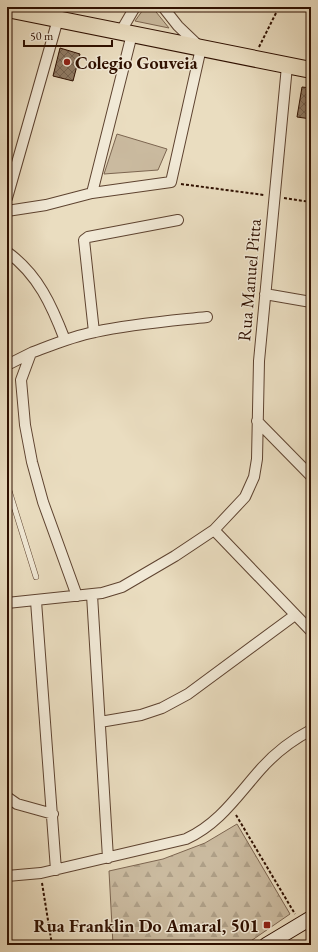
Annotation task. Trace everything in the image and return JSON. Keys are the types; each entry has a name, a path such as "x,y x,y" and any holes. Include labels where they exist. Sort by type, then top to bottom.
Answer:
{"main road":[{"path":"7,9 311,70"}],"street":[{"path":"92,193 127,32 135,7"},
{"path":"7,211 46,204 92,193 171,182 201,48 178,26 163,7"},
{"path":"7,198 58,19"},
{"name":"Rua Manuel Pitta","path":"7,603 92,595 112,591 122,587 175,556 214,530 245,497 254,477 257,459 259,361 287,66"},
{"path":"94,332 84,240 178,220"},
{"path":"7,252 21,262 37,280 54,313 65,340"},
{"path":"265,294 311,302"},
{"path":"7,365 65,340 94,332 132,325 207,317"},
{"path":"32,353 22,380 25,425 32,462 43,502 77,596"},
{"path":"258,421 311,476"},
{"path":"214,530 311,631"},
{"path":"92,595 108,858"},
{"path":"36,600 56,870"},
{"path":"100,722 141,715 162,708 188,694 295,615"},
{"path":"7,876 56,870 186,838 212,824 231,806 261,769 288,745 311,730"},
{"path":"7,797 12,805 53,814"},
{"path":"266,945 306,921"}],"lane":[{"path":"7,484 36,577"}],"path":[{"path":"253,58 279,7"},
{"path":"171,182 311,202"},
{"path":"231,806 306,921"},
{"path":"41,873 52,945"}],"green space":[{"path":"145,7 152,7 169,28 135,21"},
{"path":"117,134 167,149 158,170 104,174"},
{"path":"237,824 290,914 245,945 113,945 109,871 163,859 205,843"}],"building":[{"name":"Colegio Gouveia","path":"60,48 80,54 73,81 53,76"},
{"path":"302,87 311,88 311,119 297,117"}],"place":[{"name":"Colegio Gouveia","path":"67,62"},
{"name":"Rua Franklin Do Amaral, 501","path":"267,925"}]}
